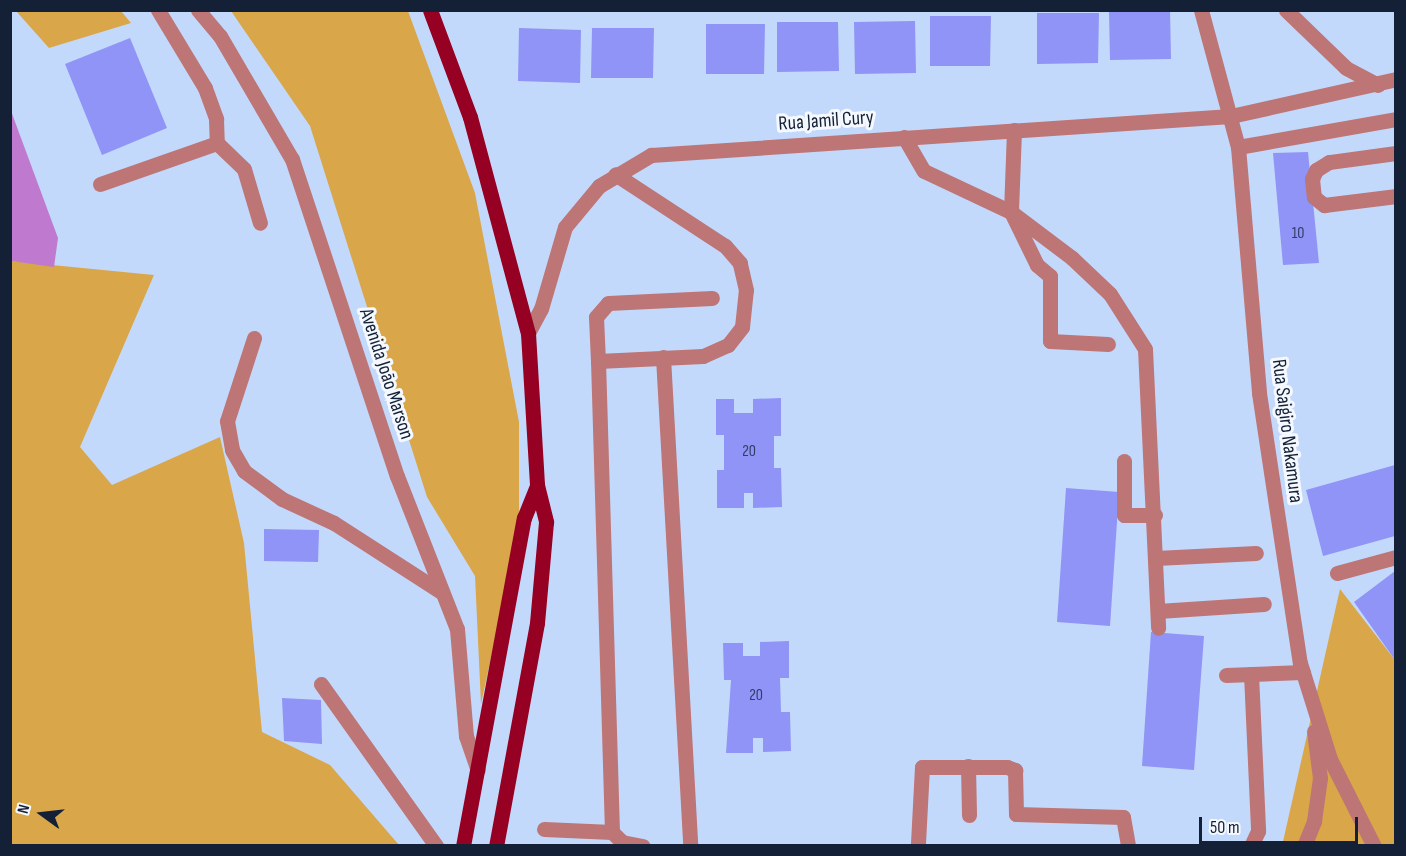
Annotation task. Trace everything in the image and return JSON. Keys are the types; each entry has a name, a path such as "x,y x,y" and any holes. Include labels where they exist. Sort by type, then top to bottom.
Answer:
{"main road":[{"path":"430,10 470,117 528,333 537,485 546,522 543,580 496,846"},
{"path":"463,846 524,518 537,485"}],"street":[{"path":"158,10 205,88 216,119 217,143 244,169 260,223"},
{"name":"Avenida João Marson","path":"198,10 220,36 292,159 397,477 457,629 466,736 478,770"},
{"name":"Rua Saigiro Nakamura","path":"1201,10 1238,147 1259,393 1303,672 1330,759 1374,846"},
{"path":"1286,10 1347,68 1374,85 1395,86"},
{"path":"1374,85 1395,79"},
{"name":"Rua Jamil Cury","path":"528,333 541,309 564,227 587,197 636,160 669,152 1231,116 1374,85"},
{"path":"1238,147 1395,119"},
{"path":"1014,129 1011,212 1037,265 1050,276 1050,341 1108,344"},
{"path":"904,136 924,171 1011,212 1110,294 1145,349 1155,515 1158,628"},
{"path":"100,184 217,143"},
{"path":"1395,153 1329,162 1316,170 1312,179 1314,197 1324,205 1395,196"},
{"path":"598,361 703,356 733,340 745,312 743,271 713,235 615,174"},
{"path":"612,832 596,317 608,303 712,298"},
{"path":"254,338 227,421 232,450 244,471 282,500 334,523 441,592"},
{"path":"663,357 690,846"},
{"path":"1124,461 1124,515 1155,515"},
{"path":"1156,558 1256,554"},
{"path":"1338,573 1395,557"},
{"path":"1158,611 1264,604"},
{"path":"1226,675 1303,672"},
{"path":"1251,674 1258,831 1251,846"},
{"path":"321,684 436,846"},
{"path":"1304,846 1314,821 1320,778 1310,695"},
{"path":"918,843 919,770 926,766 968,766 1012,767 1016,811 1020,816 1123,817 1128,846"},
{"path":"968,766 969,815"},
{"path":"544,828 612,832 622,842 642,846"}],"shaded area":[{"path":"16,11 121,11 131,23 49,48"},
{"path":"231,11 408,11 475,193 519,422 519,527 481,704 475,576 427,497 310,126"},
{"path":"11,111 58,238 54,267 11,261"},
{"path":"11,261 154,275 80,447 112,485 220,437 244,543 262,732 330,765 399,845 11,846"},
{"path":"1340,589 1395,660 1395,845 1282,846"}],"building":[{"path":"1109,10 1170,10 1171,59 1110,60"},
{"path":"1037,13 1099,13 1098,63 1037,64"},
{"path":"930,16 991,16 990,66 930,66"},
{"path":"915,21 916,73 855,74 854,22"},
{"path":"777,22 838,22 839,71 777,72"},
{"path":"706,24 765,24 764,74 706,74"},
{"path":"519,28 581,30 580,83 518,81"},
{"path":"592,28 654,28 653,78 591,78"},
{"path":"130,38 167,128 102,155 65,64"},
{"path":"1308,152 1319,263 1283,265 1273,153"},
{"path":"781,398 781,436 774,436 774,468 781,468 782,507 753,508 753,493 744,493 744,508 717,508 717,470 724,470 724,435 716,435 716,399 734,399 734,413 753,413 753,399"},
{"path":"1395,465 1395,536 1323,556 1306,490"},
{"path":"1066,488 1119,492 1110,626 1057,622"},
{"path":"264,529 319,530 318,562 264,561"},
{"path":"1395,571 1395,660 1354,602"},
{"path":"1151,632 1204,636 1194,770 1142,766"},
{"path":"789,641 789,678 780,678 781,712 790,712 791,751 763,752 763,738 753,738 753,753 726,753 731,680 724,680 723,643 743,643 743,656 760,656 760,642"},
{"path":"282,698 321,700 322,744 284,741"}]}
